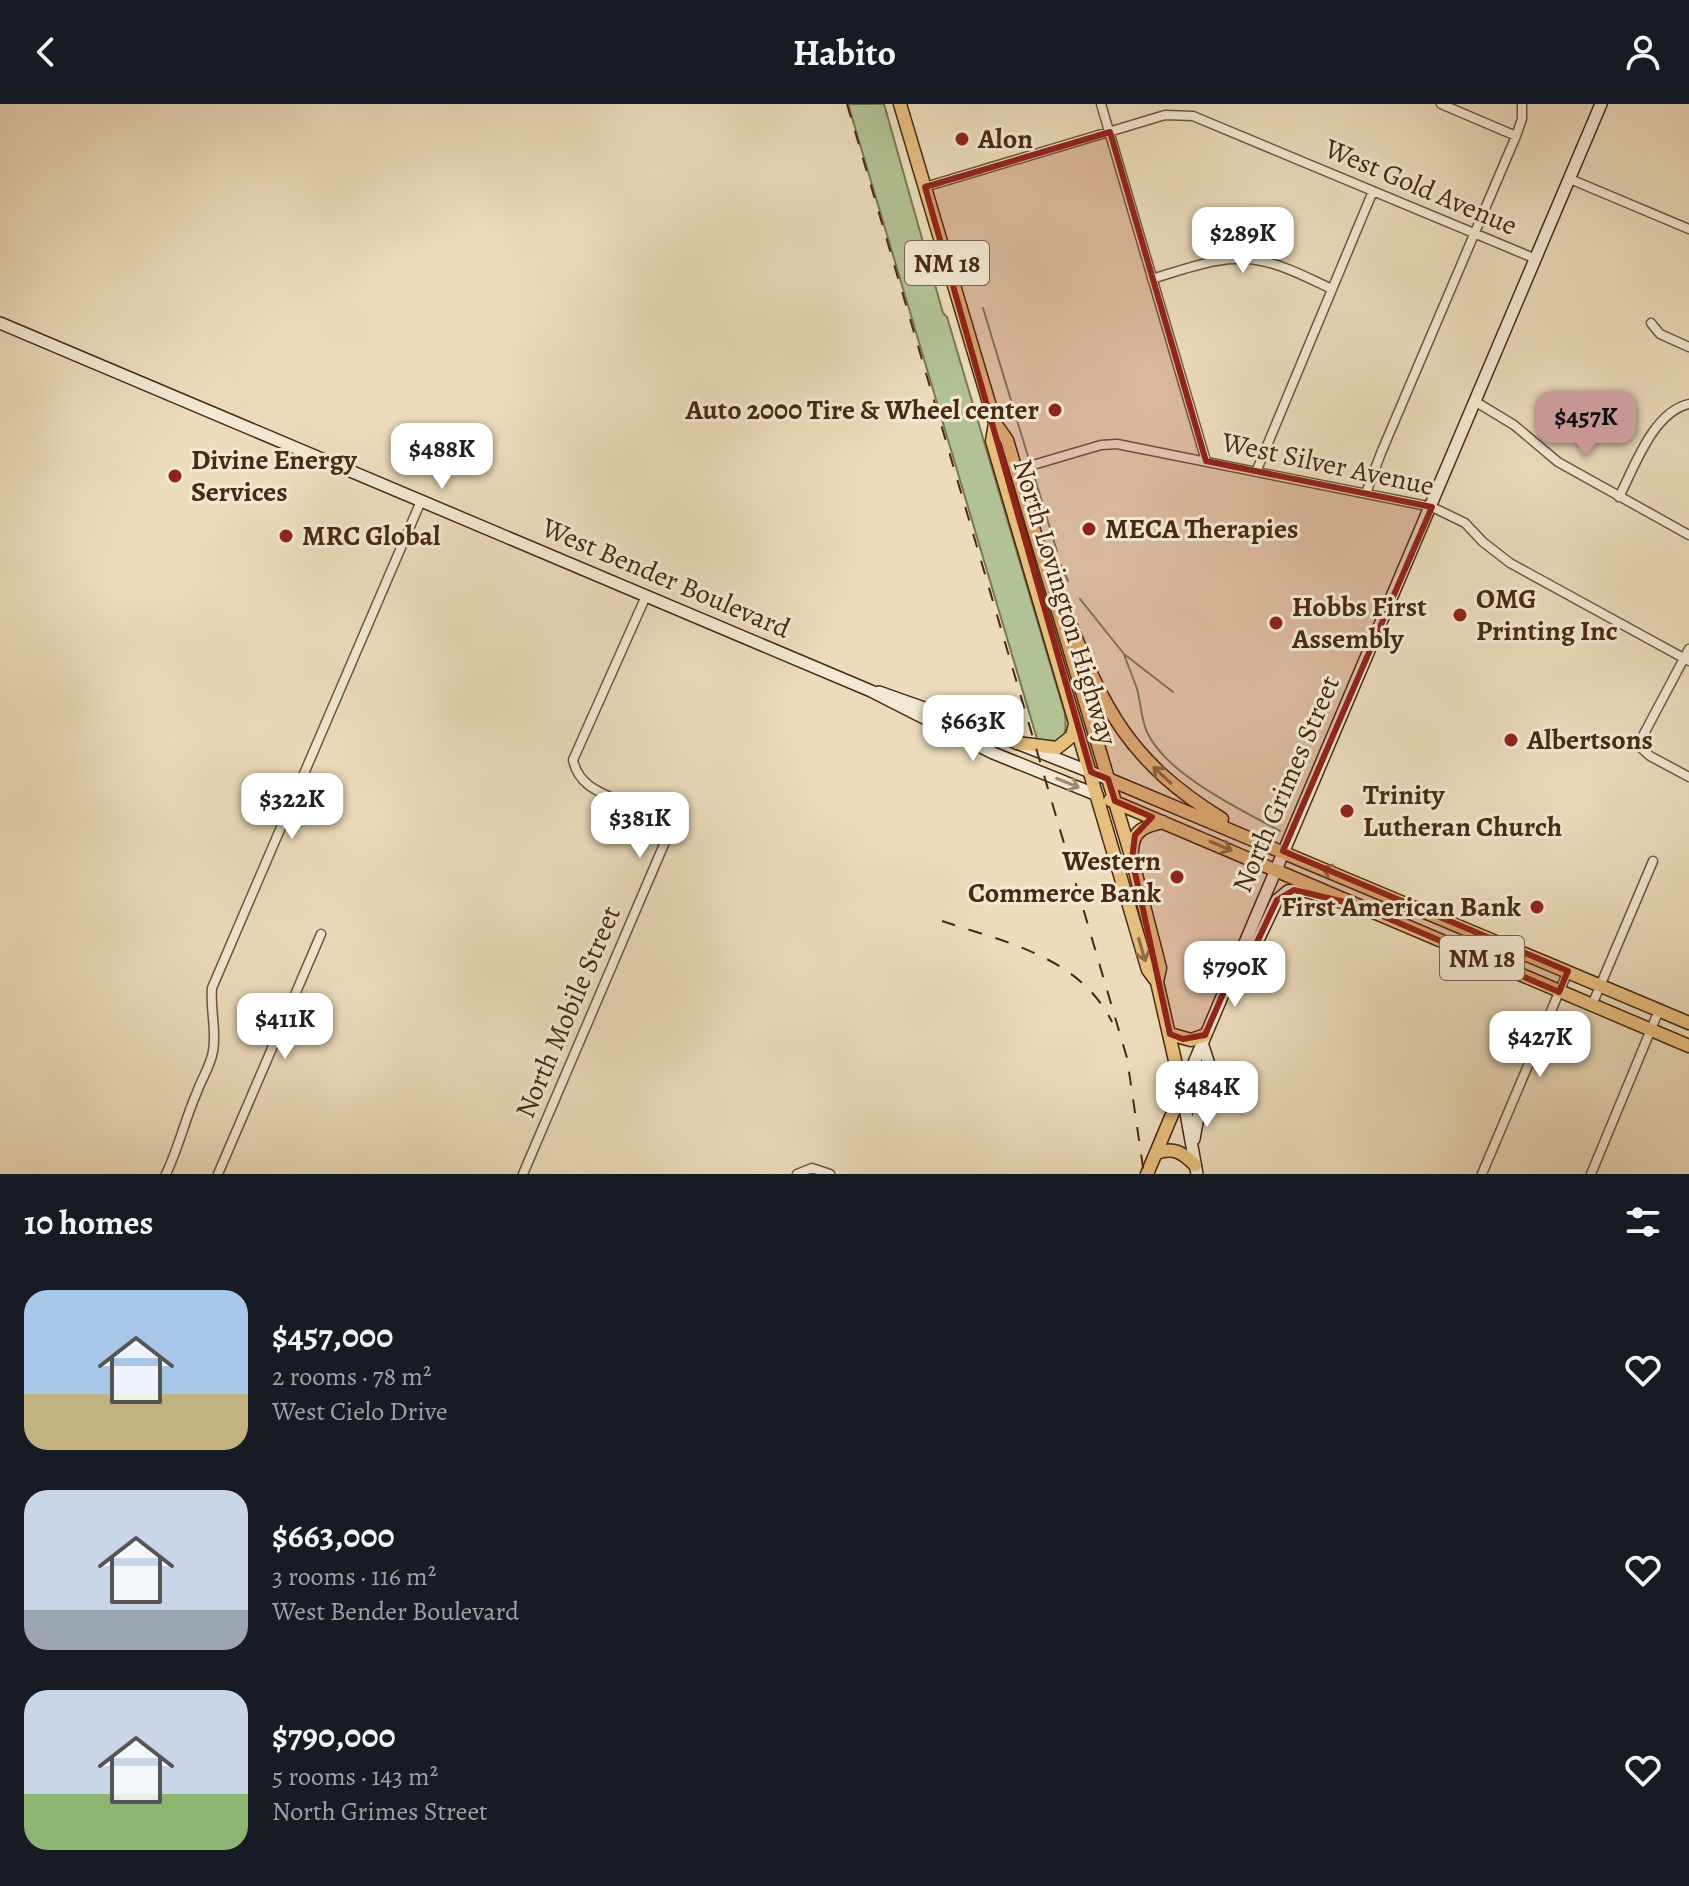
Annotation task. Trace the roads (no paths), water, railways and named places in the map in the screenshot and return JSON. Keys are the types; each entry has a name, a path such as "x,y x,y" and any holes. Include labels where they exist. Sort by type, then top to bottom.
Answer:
{"main road":[{"name":"North Lovington Highway","path":"900,104 995,423 1007,440 1132,859 1160,968 1157,982"},
{"name":"North Grimes Street","path":"1147,1174 1601,104"},
{"name":"West Bender Boulevard","path":"0,323 871,691 979,747 1115,801 1689,1046"},
{"name":"North Lovington Highway","path":"995,423 992,441 1148,970 1157,982"},
{"path":"1053,594 1064,608 1097,687 1136,749 1183,794 1248,837"},
{"name":"West Bender Boulevard","path":"871,691 893,695 1091,772 1689,1023"},
{"path":"1017,743 1057,748 1072,736 1075,721"},
{"path":"1132,859 1135,835 1144,827 1163,822"},
{"path":"1237,962 1250,957 1277,900 1288,891 1303,891 1336,904 1357,905"},
{"path":"1425,934 1433,914"},
{"path":"1157,982 1196,1169"},
{"path":"1170,1034 1191,1040 1204,1039 1208,1061 1192,1148"},
{"path":"1156,1153 1176,1150 1183,1153 1196,1169"}],"street":[{"path":"1101,104 1206,461"},
{"path":"1441,104 1516,136"},
{"path":"1366,493 1516,136 1522,119 1522,104"},
{"name":"West Gold Avenue","path":"925,187 1165,115 1193,116 1536,259"},
{"path":"1570,179 1689,229"},
{"path":"1256,472 1373,191"},
{"path":"1152,279 1216,260 1239,258 1263,261 1332,289"},
{"path":"1651,323 1663,336 1689,347"},
{"path":"1476,402 1514,425 1558,462 1689,535"},
{"path":"1619,497 1663,418 1674,409 1689,404"},
{"name":"West Silver Avenue","path":"1016,470 1101,445 1117,444 1432,507 1465,523 1510,563 1686,659"},
{"path":"166,1174 212,1058 212,988 421,501"},
{"name":"North Mobile Street","path":"523,1174 665,842 655,821 584,781 575,771 573,760 646,596"},
{"path":"1689,649 1638,745 1650,756 1689,777"},
{"path":"1592,1005 1653,861"},
{"path":"218,1174 321,934"},
{"path":"1482,1174 1568,971"},
{"path":"1591,1174 1659,1010"},
{"path":"797,1174 812,1168 830,1174"}],"waterway":[{"path":"983,308 1030,463"},
{"path":"1032,469 1057,551"},
{"path":"1061,565 1068,581"},
{"path":"1080,599 1124,654 1173,692"},
{"path":"1124,654 1137,689 1147,732 1170,762 1206,789 1280,831"}],"railway":[{"path":"847,104 1127,1058 1144,1174"},
{"path":"942,921 1015,945 1061,967 1098,1000 1112,1022"}],"place":[{"name":"Alon","path":"962,139"},
{"name":"Auto 2000 Tire & Wheel center","path":"1055,410"},
{"name":"Divine Energy Services","path":"175,476"},
{"name":"MECA Therapies","path":"1089,529"},
{"name":"MRC Global","path":"286,536"},
{"name":"OMG Printing Inc","path":"1460,615"},
{"name":"Hobbs First Assembly","path":"1276,623"},
{"name":"Albertsons","path":"1511,740"},
{"name":"Trinity Lutheran Church","path":"1347,811"},
{"name":"Western Commerce Bank","path":"1177,877"},
{"name":"First American Bank","path":"1537,907"}]}
